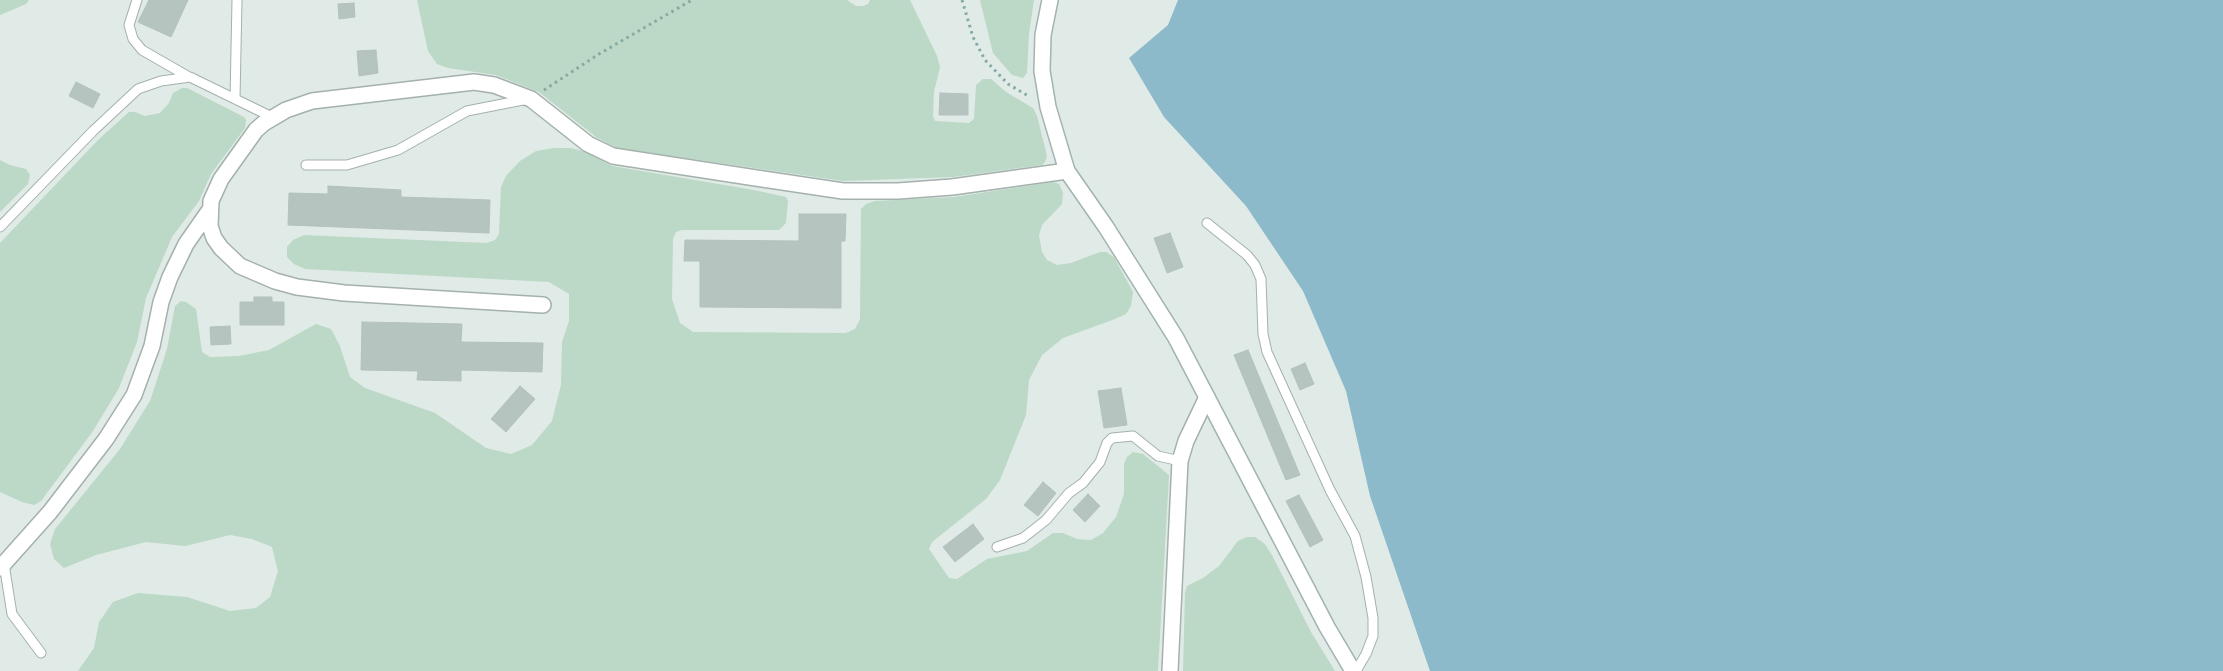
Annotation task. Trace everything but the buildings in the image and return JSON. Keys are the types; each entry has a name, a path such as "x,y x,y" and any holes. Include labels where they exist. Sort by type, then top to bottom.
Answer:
{"street":[{"path":"1050,0 1043,35 1042,71 1048,107 1067,170 1143,284 1176,338 1327,626 1354,671"},
{"path":"2,566 50,512 78,476 106,439 134,395 152,346 161,302 170,277 186,244 209,211 215,192 234,159 256,130 286,110 312,101 474,82 494,84 531,99 588,144 613,156 843,191 898,191 952,187 1067,170"},
{"path":"209,211 210,226 214,238 221,248 240,266 282,283 297,287 344,293 543,304"},
{"path":"1170,671 1180,462 1186,441 1207,397"}],"lane":[{"path":"137,0 129,24 132,39 142,50 190,77 272,118"},
{"path":"235,99 237,0"},
{"path":"0,227 93,131 138,89 161,81 190,77"},
{"path":"306,165 347,165 398,150 467,111 531,99"},
{"path":"1207,223 1247,255 1256,265 1261,279 1262,334 1267,352 1330,490 1355,536 1374,618 1373,636 1366,654 1354,671"},
{"path":"997,547 1023,538 1046,520 1069,493 1083,484 1100,462 1107,443 1112,438 1133,436 1158,456 1180,462"},
{"path":"2,566 12,614 41,653"}],"path":[{"path":"531,99 599,54 692,0"},
{"path":"962,0 972,37 985,60 1008,84 1048,107"}],"green space":[{"path":"0,0 29,0 26,4 0,15"},
{"path":"417,0 847,0 856,6 863,6 868,4 870,0 910,0 937,56 940,67 934,92 933,116 935,121 969,123 974,119 976,85 983,79 991,79 1006,92 1033,108 1037,116 1047,156 1042,165 953,177 843,181 617,148 596,137 539,92 496,75 448,68 437,64 428,51"},
{"path":"980,0 1034,0 1029,34 1027,73 1023,78 1012,75 993,53"},
{"path":"182,88 187,88 244,117 246,120 245,128 211,174 199,201 172,237 146,298 137,342 119,388 93,431 41,501 34,505 22,502 0,492 0,243 98,140 129,112 145,116 160,113 169,103 173,93"},
{"path":"571,148 586,152 612,166 786,197 788,201 786,223 779,230 682,230 676,232 673,239 672,299 680,323 693,332 846,333 855,329 860,319 861,209 866,204 875,201 954,197 1053,182 1059,184 1063,193 1062,204 1042,225 1039,235 1042,252 1047,260 1057,265 1071,263 1100,252 1106,252 1114,257 1133,292 1131,306 1126,314 1063,338 1042,355 1029,380 1026,415 1000,480 986,499 932,542 929,549 949,578 957,579 987,559 1027,551 1053,533 1063,533 1077,539 1091,540 1103,533 1116,517 1124,494 1124,464 1127,457 1133,452 1143,454 1169,475 1158,671 78,671 94,648 99,622 113,602 138,593 187,597 230,611 256,608 270,597 278,571 272,547 252,539 230,535 185,546 146,542 96,555 64,568 54,559 50,544 55,529 120,449 150,401 167,349 175,306 181,301 196,309 202,352 210,357 239,356 269,350 316,324 331,329 340,346 350,377 365,388 435,413 486,448 511,454 532,445 552,421 561,385 562,342 569,321 569,294 549,282 305,269 294,264 287,257 287,247 293,240 304,235 487,243 495,240 499,234 501,187 506,176 520,161 536,151"},
{"path":"0,160 26,169 30,175 28,184 0,212"},
{"path":"1247,537 1255,537 1265,544 1311,632 1335,671 1183,671 1185,593 1187,586 1203,578 1219,566 1238,541"}],"water":[{"path":"1178,0 2223,0 2223,671 1430,671 1370,496 1346,391 1303,291 1246,206 1164,117 1129,58 1168,25"}]}
